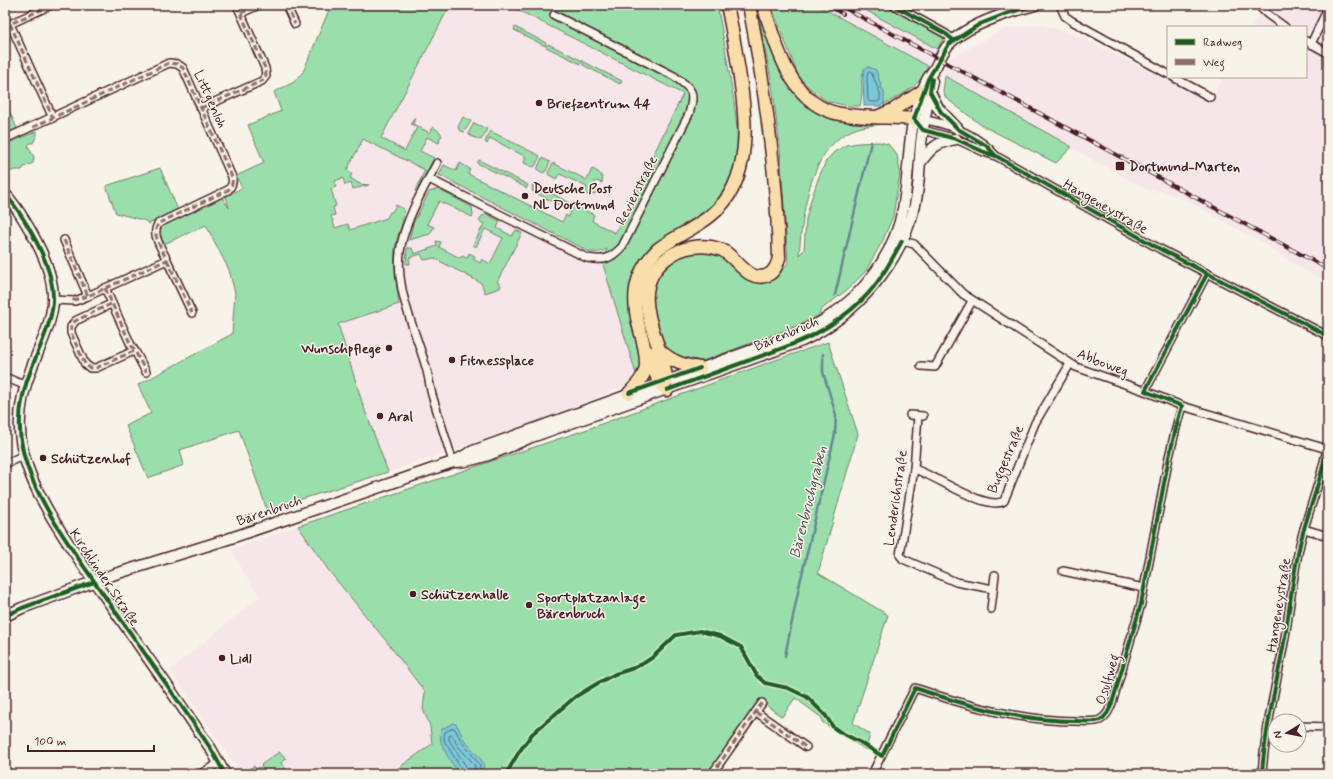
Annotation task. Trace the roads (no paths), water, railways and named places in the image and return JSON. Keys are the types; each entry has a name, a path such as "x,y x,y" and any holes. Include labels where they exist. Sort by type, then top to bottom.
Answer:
{"highway":[{"path":"664,384 658,348 649,319 647,294 649,282 653,273 666,258 673,253 690,247 711,247 723,251 749,273 756,276 762,276 773,271 777,266 779,258 774,177 766,105 749,5"},
{"path":"764,5 782,58 791,77 799,90 812,101 826,110 857,116 920,119"},
{"path":"629,393 638,384 645,370 643,343 637,320 635,296 636,284 646,263 658,249 718,209 730,194 740,168 744,139 745,108 729,11"},
{"path":"878,117 894,110 927,91"},
{"path":"643,343 664,384"},
{"path":"658,348 665,355 679,364 700,368"}],"main road":[{"name":"Bärenbruch","path":"453,462 476,459 495,452 700,368 794,335 826,319 839,310 867,284 878,269 899,226 906,188 910,143 920,119 927,91 928,79 944,51 954,40 980,24 1035,5"},
{"path":"920,163 930,150 939,143 957,134 927,91"},
{"path":"920,119 923,130"},
{"name":"Bärenbruch","path":"5,616 22,608 94,582 453,462 473,451 629,393 664,384 802,341 826,329 844,316 868,293 889,264 902,241 916,203 923,130"},
{"name":"Kirchlinder Straße","path":"5,194 20,213 45,260 51,280 53,300 46,333 26,386 20,416 20,431 24,455 29,472 54,520 94,582 184,709 225,774"}],"street":[{"path":"51,5 10,24 53,118"},
{"path":"202,108 262,81 266,76 265,68 237,5"},
{"path":"241,13 259,5"},
{"path":"286,5 295,24"},
{"path":"893,5 946,34 954,40"},
{"path":"1060,5 1065,16 1072,21 1167,73"},
{"path":"1258,5 1267,14 1284,26"},
{"path":"1328,8 1309,42 1328,53"},
{"name":"Revierstraße","path":"429,179 588,258 602,260 613,256 622,247 690,114 693,98 687,86 674,76 554,15"},
{"name":"Littgenloh","path":"5,139 169,63 177,64 183,68 202,108 233,182 228,190 159,223 157,226 155,234 192,313"},
{"path":"1175,78 1210,97"},
{"name":"Hangeneystraße","path":"920,119 945,124 984,152 996,156 1153,246 1328,336"},
{"name":"Hangeneystraße","path":"923,130 957,134"},
{"path":"437,163 412,211 402,241 400,271 402,293 453,462"},
{"path":"64,240 88,296"},
{"name":"Abboweg","path":"902,241 914,244 972,301 1070,364 1182,406 1327,446"},
{"path":"53,300 72,301 88,296 167,260"},
{"path":"1145,391 1207,274"},
{"path":"104,288 134,351 146,372"},
{"path":"921,366 935,367 972,301"},
{"path":"111,304 75,321 71,327 71,333 82,358 85,364 90,368 96,368 134,351"},
{"name":"Buggestraße","path":"914,469 923,471 950,487 979,499 994,504 1000,504 1004,501 1035,423 1070,364"},
{"path":"5,377 26,386"},
{"name":"Osulfweg","path":"872,774 915,688 957,703 1023,717 1058,721 1093,721 1100,720 1108,713 1113,700 1144,588 1171,450 1182,406"},
{"name":"Lenderichstraße","path":"910,415 921,416 900,555 903,559 956,582 993,589"},
{"name":"Hangeneystraße","path":"1274,713 1293,574 1327,446"},
{"path":"5,464 24,455"},
{"path":"1304,529 1328,536"},
{"path":"1063,571 1144,588"},
{"path":"991,609 995,575"},
{"path":"715,773 762,703"},
{"path":"756,712 806,747"},
{"path":"1307,727 1328,728"},
{"name":"Hangeneystraße","path":"1262,774 1267,749"},
{"path":"200,774 219,763"}],"water":[{"path":"868,67 876,70 884,91 884,103 881,106 864,106 863,76 864,69"},
{"path":"453,723 456,724 465,741 484,764 482,774 459,774 445,752 442,746 440,734 442,729"}],"waterway":[{"name":"Bärenbruchgraben","path":"835,295 871,142"},
{"name":"Bärenbruchgraben","path":"785,656 799,587 835,434 836,415 823,372 823,354"}],"railway":[{"path":"827,5 843,14"},
{"path":"839,5 1328,269"}],"place":[{"name":"Briefzentrum 44","path":"539,103"},
{"name":"Dortmund-Marten","path":"1120,166"},
{"name":"Deutsche Post NL Dortmund","path":"525,196"},
{"name":"Wunschpflege","path":"389,348"},
{"name":"Fitnessplace","path":"452,360"},
{"name":"Aral","path":"380,416"},
{"name":"Schützenhof","path":"43,458"},
{"name":"Schützenhalle","path":"413,594"},
{"name":"Sportplatzanlage Bärenbruch","path":"529,605"},
{"name":"Lidl","path":"222,658"}]}
